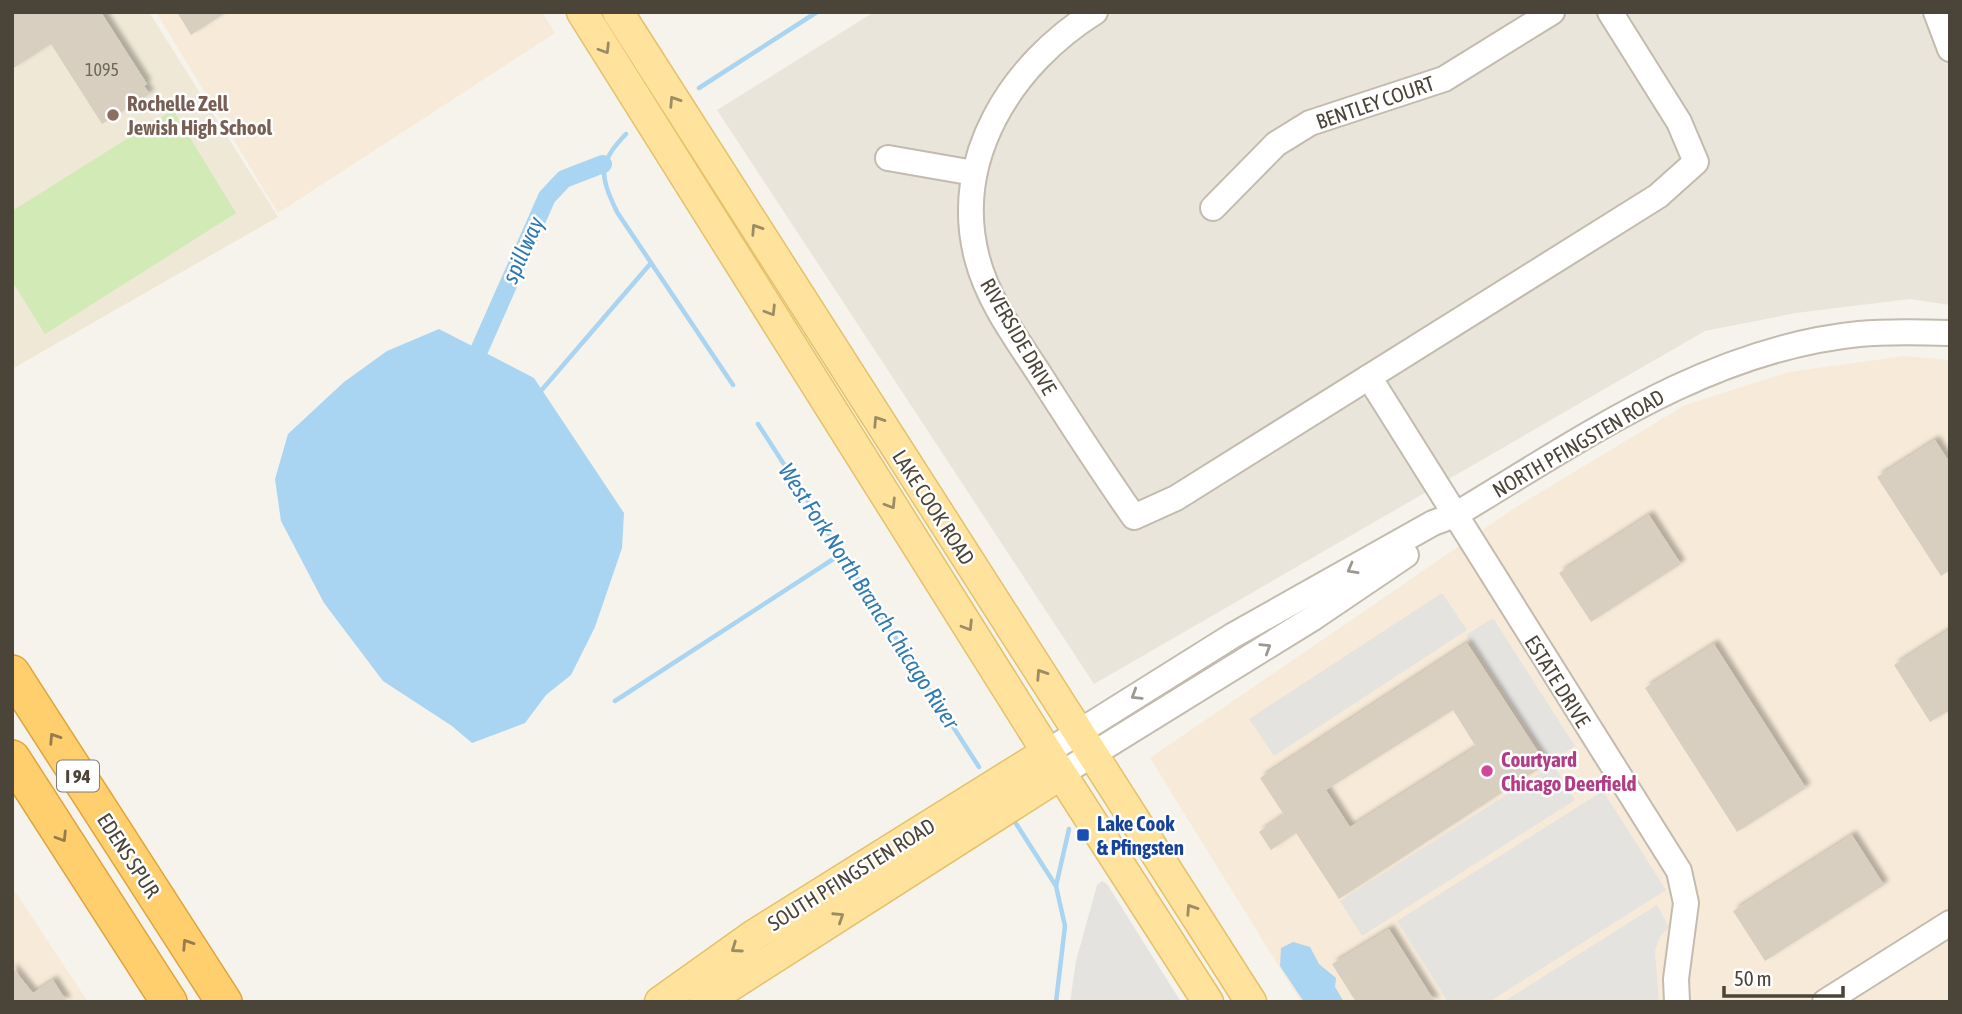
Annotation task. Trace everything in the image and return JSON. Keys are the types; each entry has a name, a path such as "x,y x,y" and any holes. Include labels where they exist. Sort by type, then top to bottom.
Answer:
{"highway":[{"name":"EDENS SPUR","path":"12,673 224,1002"},
{"name":"I 94","path":"12,758 169,1002"}],"main road":[{"name":"LAKE COOK ROAD","path":"582,12 1054,763 1208,1002"},
{"name":"LAKE COOK ROAD","path":"618,12 1251,1002"},
{"name":"SOUTH PFINGSTEN ROAD","path":"705,1002 970,816 1054,763"},
{"name":"SOUTH PFINGSTEN ROAD","path":"660,1002 754,935 970,816"}],"street":[{"name":"RIVERSIDE DRIVE","path":"1095,12 1052,42 1016,83 985,135 974,173 970,225 977,260 994,300 1134,517 1176,498 1369,377"},
{"name":"BENTLEY COURT","path":"1213,208 1290,133 1310,123 1444,79 1552,12"},
{"path":"1369,377 1658,196 1696,162 1684,135 1610,12"},
{"path":"1936,12 1950,49"},
{"path":"888,158 974,173"},
{"name":"NORTH PFINGSTEN ROAD","path":"1054,763 1231,636 1433,523 1455,515 1648,399 1746,359 1859,334 1950,333"},
{"name":"ESTATE DRIVE","path":"1369,377 1679,871 1686,903 1676,979 1677,1002"},
{"path":"1825,1002 1950,923"}],"shaded area":[{"name":"Rochelle Zell Jewish High School","path":"12,12 149,12 278,217 12,369"},
{"path":"156,12 542,12 555,33 278,213"},
{"path":"874,12 1950,12 1950,305 1910,299 1796,313 1705,331 1094,684 717,110"},
{"path":"1904,356 1950,360 1950,1002 1301,1002 1150,758 1513,509 1685,405 1789,372"},
{"path":"1442,593 1467,630 1274,756 1249,719"},
{"path":"1493,618 1575,746 1549,763 1466,635"},
{"path":"1553,765 1575,800 1362,936 1340,901"},
{"path":"1603,791 1666,890 1489,1002 1448,1002 1397,921"},
{"path":"1102,881 1107,884 1181,1002 1070,1002 1076,961 1097,885"},
{"path":"12,887 88,1002 12,1002"},
{"path":"1657,905 1669,927 1660,937 1655,951 1659,1002 1503,1002"}],"green space":[{"path":"173,110 236,213 45,334 12,281 12,211"}],"water":[{"path":"439,329 534,378 624,513 622,548 595,627 571,675 546,695 525,723 472,743 452,726 383,681 324,603 281,521 275,479 288,434 344,382 387,351"},
{"path":"1293,942 1310,947 1319,964 1336,978 1335,987 1344,1002 1304,1002 1280,966 1281,948"}],"building":[{"name":"Rochelle Zell Jewish High School","path":"12,12 101,12 147,84 144,86 150,94 102,124 51,44 12,69"},
{"path":"177,12 227,12 191,35"},
{"path":"1935,440 1950,463 1950,570 1941,576 1877,477"},
{"path":"1649,515 1681,564 1591,622 1559,573"},
{"path":"1950,629 1950,710 1930,722 1894,665"},
{"name":"Courtyard Chicago Deerfield","path":"1467,643 1546,764 1339,899 1296,833 1271,850 1259,832 1284,815 1260,778","holes":["1453,710 1476,747 1350,827 1326,790"]},
{"path":"1714,644 1806,788 1737,832 1645,688"},
{"path":"1852,835 1884,885 1765,961 1733,911"},
{"path":"1389,929 1435,1002 1356,1002 1332,964"},
{"path":"12,967 33,993 53,980 67,1002 12,1002"}],"waterway":[{"name":"West Fork North Branch Chicago River","path":"699,88 817,12"},
{"name":"West Fork North Branch Chicago River","path":"626,134 606,162 605,179 611,200 733,385"},
{"name":"spillway","path":"473,364 547,197 564,179 603,164"},
{"path":"540,392 651,263"},
{"name":"West Fork North Branch Chicago River","path":"758,424 979,767"},
{"path":"615,701 841,554"},
{"name":"West Fork North Branch Chicago River","path":"1015,822 1056,886 1065,926 1056,1002"},
{"path":"1056,886 1069,829"}],"place":[{"name":"Rochelle Zell Jewish High School","path":"113,115"},
{"name":"Courtyard Chicago Deerfield","path":"1487,771"},
{"name":"Lake Cook & Pfingsten","path":"1083,835"}]}
